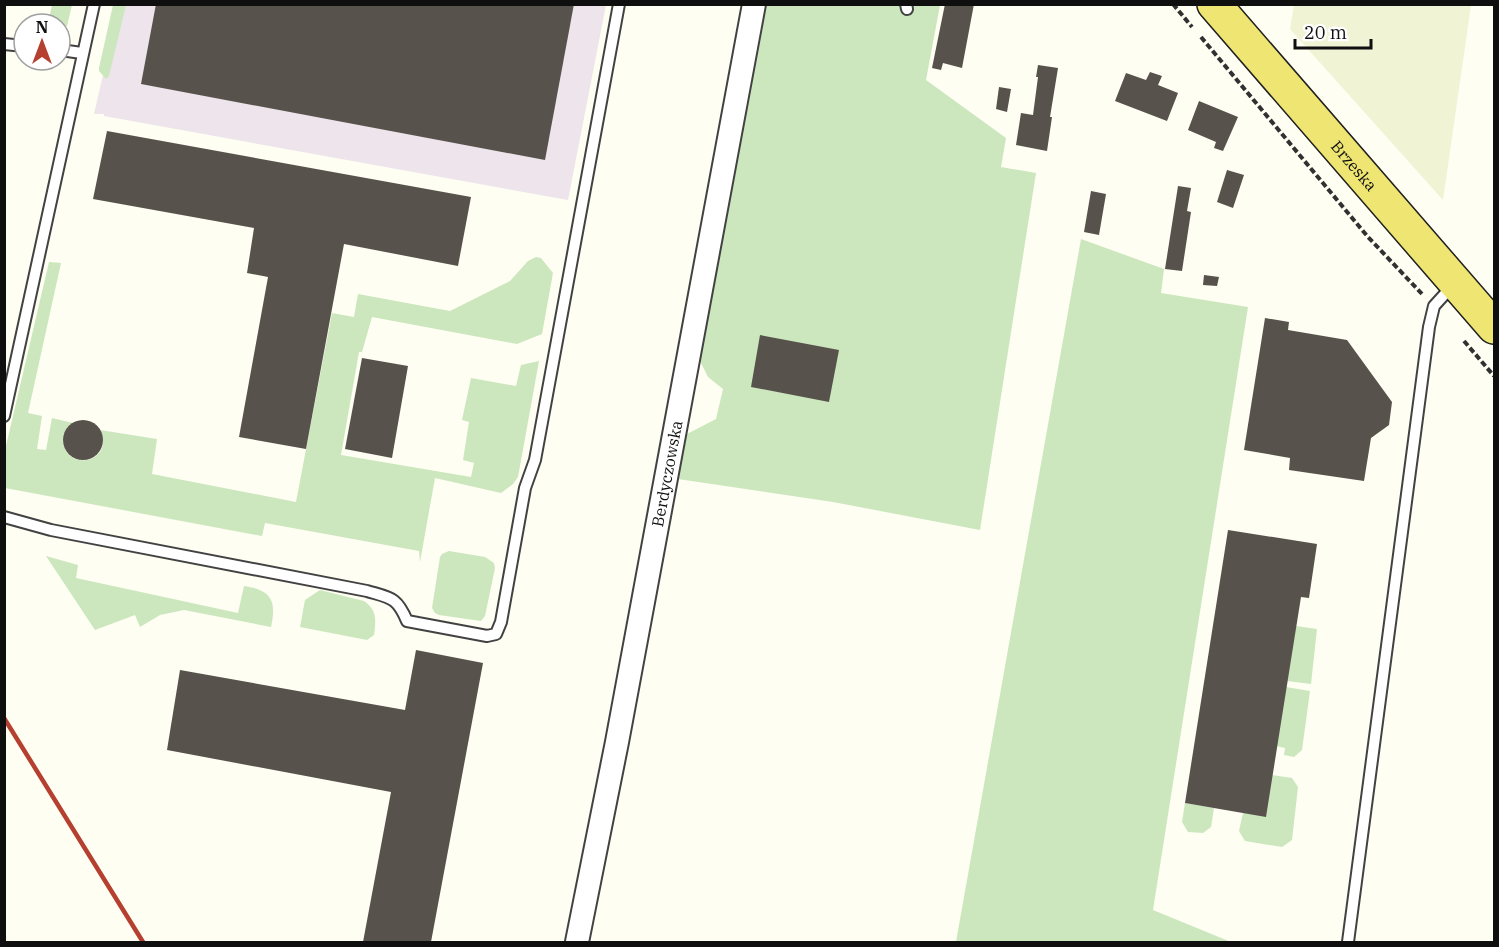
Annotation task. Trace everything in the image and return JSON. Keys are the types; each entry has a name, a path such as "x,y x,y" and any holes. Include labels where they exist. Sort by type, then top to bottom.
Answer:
{"main road":[{"name":"Brzeska","path":"1214,4 1445,294 1494,327"}],"street":[{"name":"Berdyczowska","path":"577,942 619,730 754,4"}],"lane":[{"path":"4,416 94,4"},
{"path":"4,517 51,530 368,591 391,598 400,606 406,621 487,636 496,634 501,622 525,488 535,460 619,4"},
{"path":"72,52 82,53"},
{"path":"1347,942 1427,339 1445,294"}],"path":[{"path":"1173,4 1368,237 1445,294 1494,376"}],"shaded area":[{"path":"119,5 606,5 568,200 94,114"}],"green space":[{"path":"52,5 72,5 70,12 50,12"},
{"path":"113,5 126,5 109,76 106,79 99,68"},
{"path":"766,5 940,5 926,80 1006,138 1001,167 1036,173 980,530 833,502 678,479 687,434 716,419 723,389 708,377 700,361"},
{"path":"1294,5 1471,5 1443,200 1290,29"},
{"path":"1081,239 1164,269 1161,293 1248,307 1153,910 1231,942 956,942"},
{"path":"536,257 541,258 553,273 542,334 517,344 372,317 362,352 359,352 341,455 471,477 474,463 463,460 469,422 462,420 471,378 516,386 521,365 539,361 518,477 501,493 435,478 420,562 419,551 265,523 262,536 5,488 5,450 49,262 61,263 28,413 42,416 37,449 46,450 52,418 73,423 65,432 63,443 73,458 81,460 96,456 101,449 103,441 100,430 157,439 152,474 296,502 332,313 354,317 358,294 450,311 510,281 528,261"},
{"path":"449,551 485,557 494,563 495,568 485,616 481,621 439,615 432,608 440,557"},
{"path":"46,556 78,565 76,578 238,613 244,586 260,590 270,598 272,603 271,627 184,610 160,615 140,627 135,615 95,630"},
{"path":"320,590 368,604 375,616 374,635 367,640 300,627 305,600"},
{"path":"1296,626 1317,629 1311,684 1287,681"},
{"path":"1286,687 1310,691 1302,750 1294,757 1284,755 1285,748 1276,746"},
{"path":"1272,775 1292,778 1298,787 1292,840 1282,847 1245,841 1239,831 1243,813"},
{"path":"1185,803 1214,808 1211,827 1203,833 1188,832 1182,822"}],"building":[{"path":"156,4 574,4 545,160 141,84"},
{"path":"945,4 974,4 962,68 943,63 941,70 932,68"},
{"path":"1038,65 1058,68 1047,151 1016,145 1021,113 1033,115"},
{"path":"1150,72 1162,76 1158,85 1178,93 1167,121 1115,101 1126,73 1146,80"},
{"path":"999,87 1011,89 1007,112 996,109"},
{"path":"1199,101 1238,117 1223,151 1214,148 1216,142 1188,130"},
{"path":"107,131 471,197 458,266 344,244 306,449 239,437 268,277 247,273 254,228 93,199"},
{"path":"1227,170 1244,175 1233,208 1217,202"},
{"path":"1178,186 1191,188 1187,211 1191,212 1182,271 1165,269"},
{"path":"1091,191 1106,194 1099,235 1084,232"},
{"path":"1204,275 1219,277 1217,286 1203,285"},
{"path":"1265,318 1289,322 1288,330 1347,340 1392,402 1389,425 1371,438 1364,481 1289,470 1290,458 1244,450"},
{"path":"760,335 839,350 829,402 751,387"},
{"path":"362,358 408,366 392,458 345,449"},
{"path":"83,420 91,421 97,426 102,432 102,448 97,454 91,459 83,460 75,459 69,454 64,448 63,440 64,432 69,426 75,421"},
{"path":"1228,530 1317,544 1309,598 1301,597 1266,817 1185,803"},
{"path":"416,650 483,663 431,942 363,942 391,792 167,750 180,670 405,710"}],"railway":[{"path":"4,718 143,942"}]}
